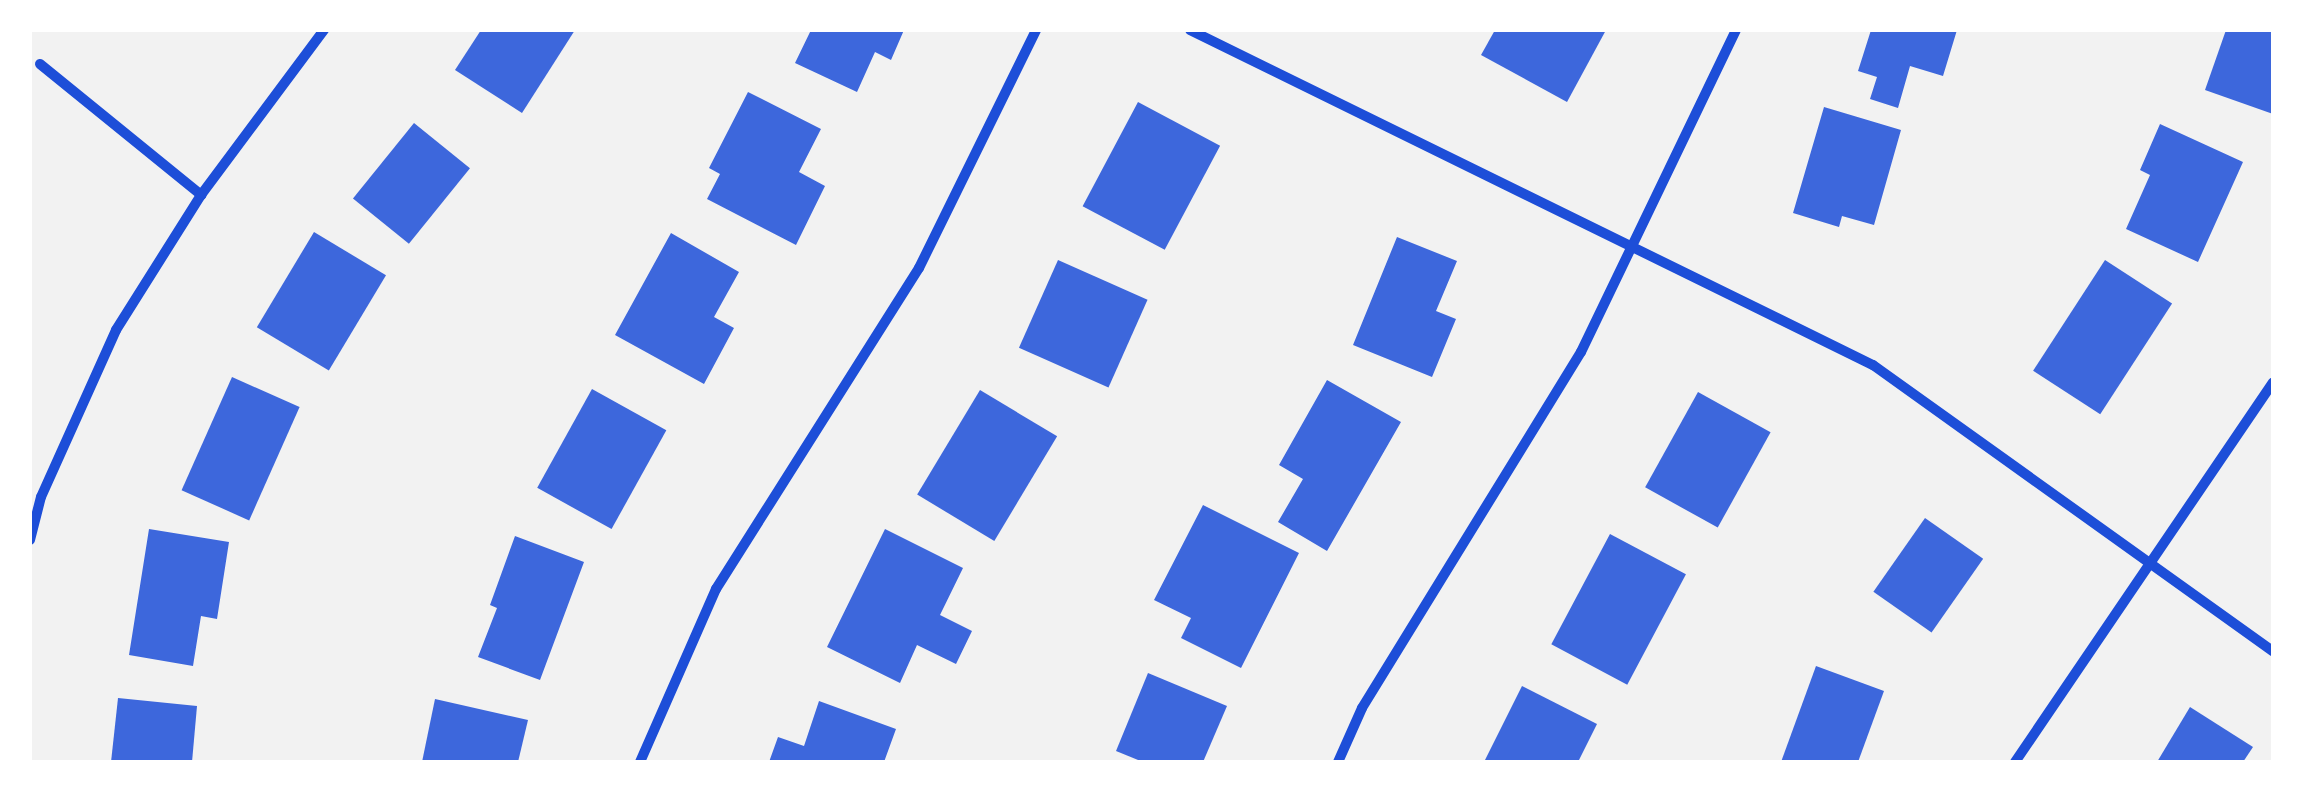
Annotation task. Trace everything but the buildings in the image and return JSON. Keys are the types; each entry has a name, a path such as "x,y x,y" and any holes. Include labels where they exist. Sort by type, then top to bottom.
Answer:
{"street":[{"path":"30,540 41,497 116,330 200,195 324,30"},
{"path":"640,762 716,589 919,268 1036,30"},
{"path":"1190,30 1872,365 2273,652"},
{"path":"1338,762 1362,708 1581,352 1736,30"},
{"path":"40,64 200,195"},
{"path":"2015,762 2273,382"}]}
